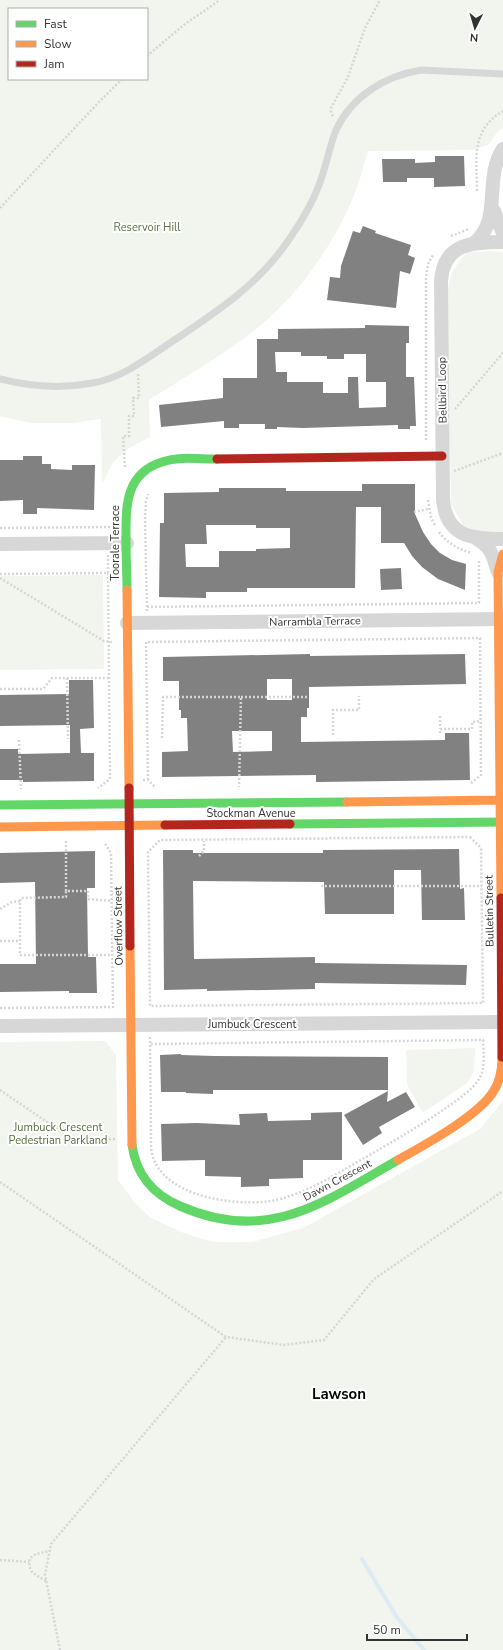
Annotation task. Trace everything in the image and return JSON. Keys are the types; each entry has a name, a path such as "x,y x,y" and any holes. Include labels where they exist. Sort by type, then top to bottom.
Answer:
{"street":[{"path":"474,242 481,238 487,230 494,211 494,170 496,161 503,149"},
{"path":"494,211 503,233"},
{"name":"Bellbird Loop","path":"503,242 474,242 462,247 452,254 445,264 441,276 443,500 447,518 459,532 477,539 503,539"},
{"name":"Toorale Terrace","path":"129,826 126,509 129,492 141,474 159,462 176,458 442,456"},
{"path":"477,539 486,544 492,553 498,572"},
{"path":"0,544 127,543"},
{"name":"Bulletin Street","path":"502,1022 500,619 498,572 503,554"},
{"name":"Narrambla Terrace","path":"127,623 500,619"},
{"name":"Stockman Avenue","path":"0,805 501,800"},
{"name":"Stockman Avenue","path":"0,827 501,822"},
{"name":"Overflow Street","path":"129,826 131,1025"},
{"name":"Jumbuck Crescent","path":"0,1026 502,1022"},
{"name":"Dawn Crescent","path":"131,1025 132,1138 136,1164 145,1182 159,1195 185,1209 213,1218 242,1222 272,1220 300,1213 327,1201 435,1139 485,1101 496,1088 501,1072 502,1022"}],"lane":[{"path":"0,379 31,386 60,387 94,383 137,365 223,307 255,281 275,260 290,239 319,186 333,139 342,122 357,100 374,87 397,75 421,70 503,74"}],"path":[{"path":"148,55 185,24 220,0"},
{"path":"342,122 334,117 331,113 331,108 348,77 367,23 380,0"},
{"path":"0,208 121,80"},
{"path":"478,198 477,146 481,132 486,123 503,112"},
{"path":"450,237 464,229 471,228"},
{"path":"419,440 427,440 426,277 428,264 436,250"},
{"path":"442,416 447,416 452,412 503,353"},
{"path":"124,468 123,436 129,436 129,416 134,416 133,398 139,398 137,365"},
{"path":"122,471 128,463"},
{"path":"150,489 146,501 148,780 158,790"},
{"path":"428,499 429,508 435,526 445,539 460,549 474,553"},
{"path":"414,512 429,508"},
{"path":"0,528 109,527 110,519"},
{"path":"147,607 479,603 479,554"},
{"path":"0,574 108,573 110,779 94,790"},
{"path":"0,578 104,641 109,642 480,638 481,775 466,787"},
{"path":"0,689 43,689 52,678 109,678"},
{"path":"67,678 68,739"},
{"path":"333,735 333,710 359,710 359,696"},
{"path":"162,738 163,697 308,697"},
{"path":"239,789 241,697"},
{"path":"440,716 440,733"},
{"path":"440,729 472,729 472,722 480,721"},
{"path":"19,740 21,792"},
{"path":"470,837 481,848 482,886 483,1003 150,1006 148,852 160,840 470,837"},
{"path":"199,856 204,851 204,839"},
{"path":"58,841 73,841"},
{"path":"0,909 12,902 20,901 21,898 66,897 66,841"},
{"path":"0,1008 112,1007 111,853 103,841"},
{"path":"321,886 482,886"},
{"path":"66,891 88,891 88,899 112,901"},
{"path":"20,901 20,955 57,957 112,955"},
{"path":"0,941 20,940"},
{"path":"483,1040 483,1070 477,1082 462,1097 422,1125 314,1186 283,1199 269,1202 238,1203 218,1200 191,1191 176,1184 159,1169 152,1152 151,1138 150,1044 483,1040"},
{"path":"0,1090 72,1139 151,1138"},
{"path":"0,1182 226,1337 284,1345 324,1340 374,1279 503,1191"},
{"path":"60,1650 45,1576 52,1544 226,1337"},
{"path":"46,1582 29,1568 29,1562 30,1558 36,1554 50,1551"},
{"path":"0,1560 29,1562"}],"green space":[{"name":"Reservoir Hill","path":"0,0 503,0 503,128 499,130 488,145 472,150 368,151 357,188 345,216 327,248 294,293 269,318 241,341 149,400 150,437 129,448 113,462 102,484 101,419 72,423 31,423 0,416"},
{"path":"468,252 503,252 503,535 482,536 463,525 451,504 447,304 448,288 451,276 457,265"},
{"path":"103,575 104,669 0,670 0,576"},
{"name":"Jumbuck Crescent Pedestrian Parkland","path":"105,1041 116,1055 118,1180 135,1203 151,1218 184,1233 213,1242 252,1242 303,1228 480,1129 503,1101 503,1650 0,1650 0,1042"},
{"path":"475,1048 474,1071 467,1083 423,1113 407,1085 406,1050"}],"building":[{"path":"435,156 464,156 465,186 434,187 434,178 407,178 407,182 383,182 382,159 415,159 415,163 435,162"},
{"path":"363,226 376,231 375,233 411,245 408,255 415,258 410,274 400,271 396,308 327,300 330,277 340,278 341,266 353,231 360,233"},
{"path":"365,325 409,326 409,343 406,343 406,377 414,377 416,426 410,426 410,429 398,429 398,425 303,428 277,427 277,429 265,429 265,424 239,424 239,428 224,428 224,421 161,427 159,405 223,398 223,378 257,378 257,339 278,339 278,329 365,328","holes":["275,352 301,352 301,356 327,356 327,359 344,359 344,354 366,354 366,382 386,382 386,407 359,408 358,377 348,377 348,393 323,393 323,382 287,382 287,372 276,372"]},
{"path":"23,456 42,456 42,464 51,464 51,469 72,470 72,465 95,465 94,510 37,508 37,514 23,514 23,500 0,501 0,460 23,460"},
{"path":"362,484 415,484 415,514 423,532 431,544 440,553 452,560 466,564 465,590 438,579 422,567 412,556 404,543 381,543 381,507 356,507 355,588 247,588 247,592 206,592 206,598 159,597 160,523 164,523 164,493 219,492 219,488 286,488 286,491 362,491","holes":["206,525 256,525 256,528 290,528 290,548 256,549 256,551 219,551 219,567 186,567 185,544 207,544"]},
{"path":"401,568 402,589 381,590 380,569"},
{"path":"310,654 310,656 465,654 466,684 309,687 309,708 307,708 307,717 301,717 301,742 445,740 445,733 469,733 470,780 316,782 316,775 162,777 162,752 188,751 187,718 181,718 181,710 179,710 179,681 163,681 163,657","holes":["267,679 292,679 292,700 267,700","232,731 272,731 272,751 233,752"]},
{"path":"69,680 93,680 94,728 80,729 81,753 94,753 94,781 23,782 23,780 0,780 0,749 18,749 18,754 70,753 70,725 0,726 0,695 69,694"},
{"path":"459,849 460,889 464,888 465,920 422,920 421,870 394,870 394,914 325,914 324,882 193,881 194,959 315,957 315,963 467,965 466,985 315,983 315,989 207,991 207,989 164,990 163,850 193,850 193,853 323,853 323,850"},
{"path":"95,851 95,888 87,888 88,957 96,957 97,993 69,993 69,991 0,992 0,964 36,964 35,882 0,883 0,853"},
{"path":"181,1054 214,1056 388,1057 388,1090 213,1090 213,1094 161,1092 160,1055"},
{"path":"388,1091 387,1102 406,1092 415,1107 379,1127 382,1133 363,1145 344,1115"},
{"path":"342,1112 342,1160 303,1160 303,1178 269,1179 269,1186 241,1187 241,1177 205,1176 205,1160 162,1161 161,1124 197,1123 240,1125 239,1114 267,1113 268,1121 311,1120 311,1113"}],"waterway":[{"path":"362,1559 396,1616 424,1650"}],"traffic: fast":[{"path":"127,590 127,505 134,484 140,475 150,467 169,460 182,458 217,459"},
{"path":"0,805 347,802"},
{"path":"290,824 503,822"},
{"path":"132,1145 137,1165 142,1174 147,1182 161,1195 180,1206 212,1217 241,1221 268,1220 294,1213 320,1203 398,1160"}],"traffic: slow":[{"path":"501,898 498,572 503,554"},
{"path":"127,590 129,788"},
{"path":"347,802 503,800"},
{"path":"0,827 165,825"},
{"path":"130,946 132,1145"},
{"path":"398,1160 449,1130 475,1111 493,1092 499,1080 502,1057"}],"traffic: jam":[{"path":"217,459 442,456"},
{"path":"129,788 130,946"},
{"path":"165,825 290,824"},
{"path":"501,898 502,1057"}],"district":[{"name":"Lawson","path":"339,1394"}]}
